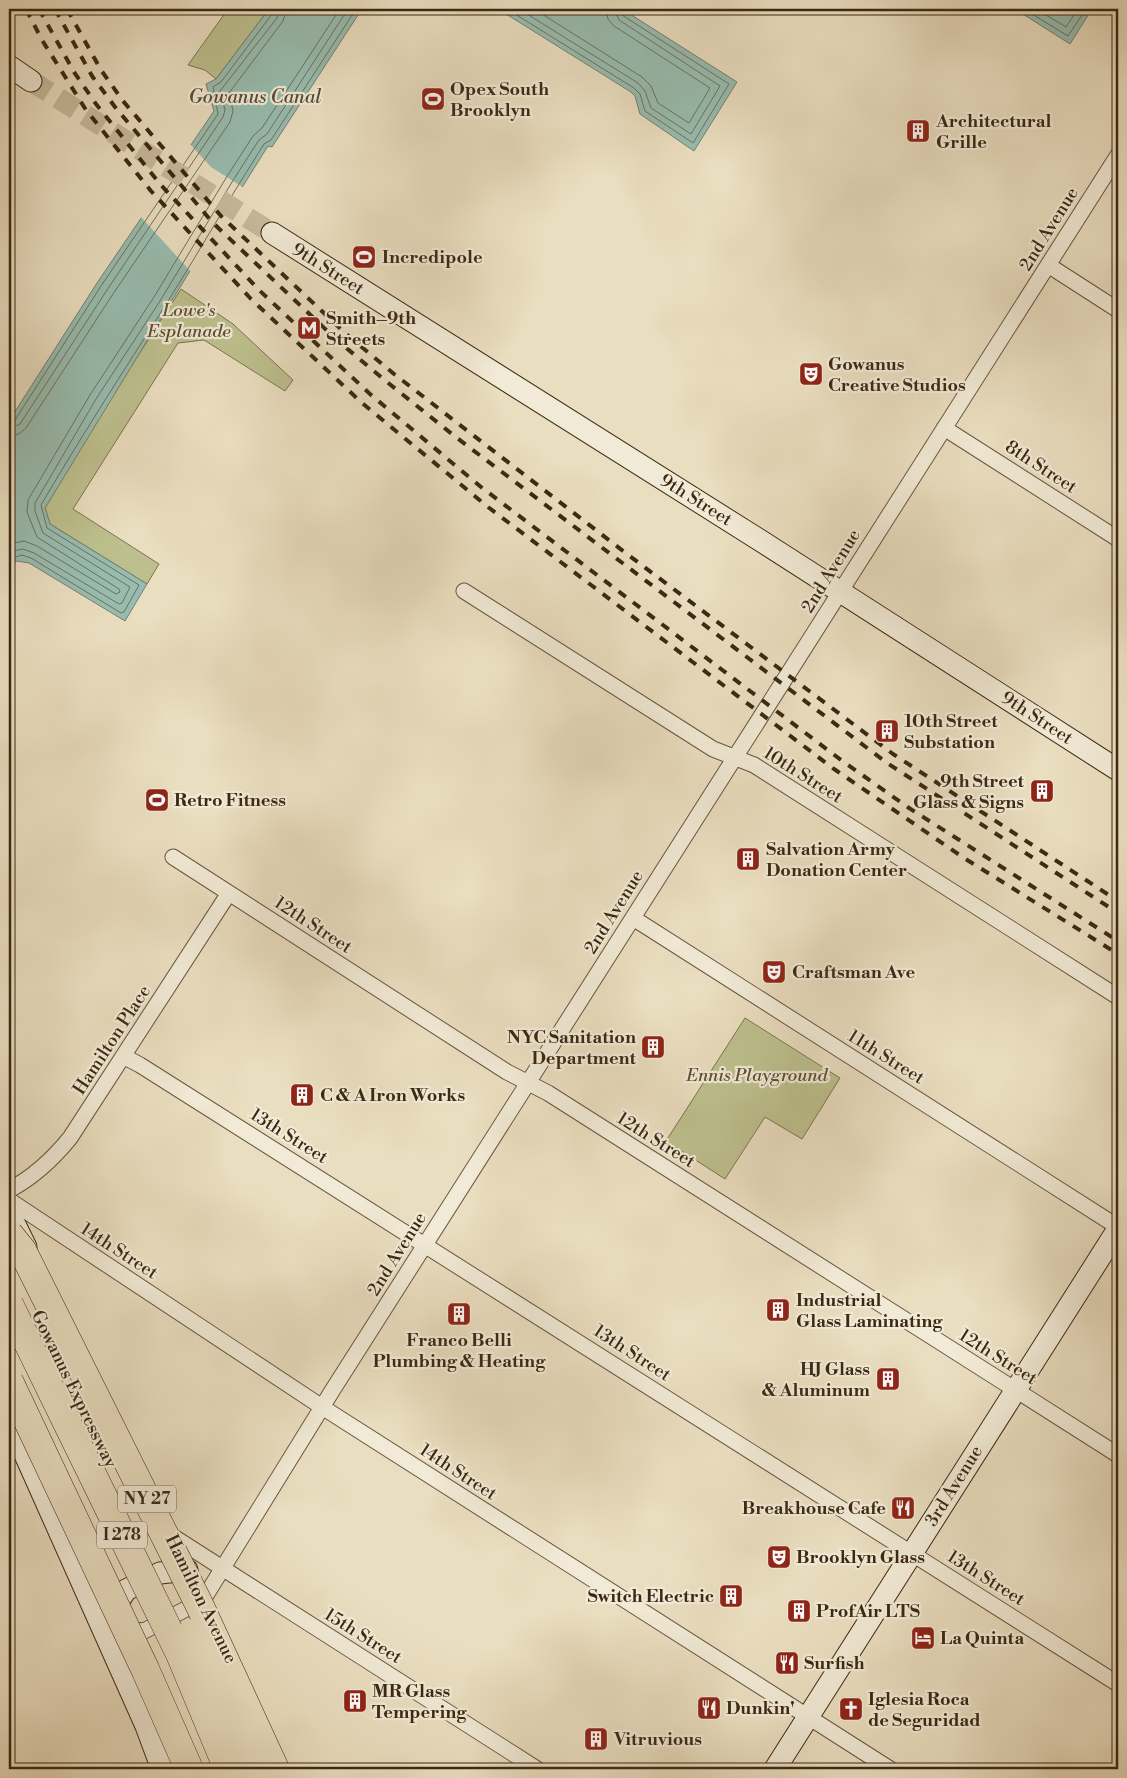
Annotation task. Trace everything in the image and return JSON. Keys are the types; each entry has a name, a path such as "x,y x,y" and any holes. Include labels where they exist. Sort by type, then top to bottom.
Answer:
{"highway":[{"name":"NY 27","path":"9,1234 22,1250 199,1604 275,1769"},
{"name":"Gowanus Expressway","path":"9,1254 194,1635 251,1769"},
{"name":"I 278","path":"9,1304 180,1654 228,1769"},
{"name":"I 278","path":"9,1380 145,1669 189,1769"}],"main road":[{"path":"9,66 31,81"},
{"name":"9th Street","path":"272,233 1118,770"},
{"name":"Hamilton Avenue","path":"9,1212 203,1600 263,1726 289,1769"},
{"name":"3rd Avenue","path":"775,1769 1118,1228"},
{"path":"9,1419 146,1726 162,1769"},
{"path":"102,1627 126,1590 160,1573 187,1570"}],"street":[{"name":"2nd Avenue","path":"203,1600 322,1407 1118,155"},
{"path":"1048,265 1118,310"},
{"name":"8th Street","path":"944,428 1118,539"},
{"name":"10th Street","path":"464,591 713,749 754,766 1118,998"},
{"name":"12th Street","path":"173,857 507,1072 548,1093 1118,1455"},
{"name":"Hamilton Place","path":"9,1190 28,1180 50,1162 70,1138 229,893"},
{"name":"11th Street","path":"633,918 1118,1228"},
{"name":"13th Street","path":"123,1056 426,1244 1118,1684"},
{"name":"14th Street","path":"9,1200 322,1407 890,1769"},
{"name":"15th Street","path":"169,1534 537,1769"},
{"path":"102,1627 144,1630 203,1600"}],"green space":[{"path":"228,9 269,9 216,79 205,70 188,65"},
{"name":"Lowe's Esplanade","path":"181,289 233,324 293,380 285,391 204,340 178,343 73,509 159,564 147,584 50,524 45,508 106,405"},
{"name":"Ennis Playground","path":"745,1018 840,1078 802,1139 765,1117 725,1179 666,1141"}],"water":[{"name":"Gowanus Canal","path":"269,9 362,9 272,147 268,146 45,508 50,524 147,584 125,621 29,563 17,561 9,566 9,421 97,283 214,111 206,84 216,79"},
{"path":"498,9 622,9 737,82 694,151 640,114 635,96 631,92"},
{"path":"1015,9 1092,9 1070,44"}],"pier":[{"path":"189,143 211,167 244,188 193,274 140,216"}],"tunnel":[{"path":"31,81 272,233"}],"railway":[{"path":"26,9 42,40 86,110 151,191 251,299 362,403 488,507 834,769 964,858 1118,954"},
{"path":"39,9 74,72 96,104 160,184 259,290 370,394 481,487 841,760 909,808 1118,941"},
{"path":"55,9 92,76 115,107 213,223 338,341 457,438 887,763 1118,913"},
{"path":"67,9 101,70 123,101 221,216 345,333 394,374 627,554 893,754 1118,901"}],"place":[{"name":"Opex South Brooklyn","path":"433,99"},
{"name":"Architectural Grille","path":"918,131"},
{"name":"Incredipole","path":"364,257"},
{"name":"Smith–9th Streets","path":"309,328"},
{"name":"Gowanus Creative Studios","path":"811,374"},
{"name":"10th Street Substation","path":"887,731"},
{"name":"9th Street Glass & Signs","path":"1042,791"},
{"name":"Retro Fitness","path":"157,800"},
{"name":"Salvation Army Donation Center","path":"748,859"},
{"name":"Craftsman Ave","path":"774,972"},
{"name":"NYC Sanitation Department","path":"653,1047"},
{"name":"C & A Iron Works","path":"302,1095"},
{"name":"Industrial Glass Laminating","path":"778,1310"},
{"name":"Franco Belli Plumbing & Heating","path":"459,1314"},
{"name":"HJ Glass & Aluminum","path":"888,1379"},
{"name":"Breakhouse Cafe","path":"903,1508"},
{"name":"Brooklyn Glass","path":"779,1557"},
{"name":"Switch Electric","path":"731,1596"},
{"name":"ProfAir LTS","path":"799,1611"},
{"name":"La Quinta","path":"923,1638"},
{"name":"Surfish","path":"787,1663"},
{"name":"MR Glass Tempering","path":"355,1701"},
{"name":"Dunkin'","path":"709,1708"},
{"name":"Iglesia Roca de Seguridad","path":"851,1709"},
{"name":"Vitruvious","path":"596,1739"}]}
